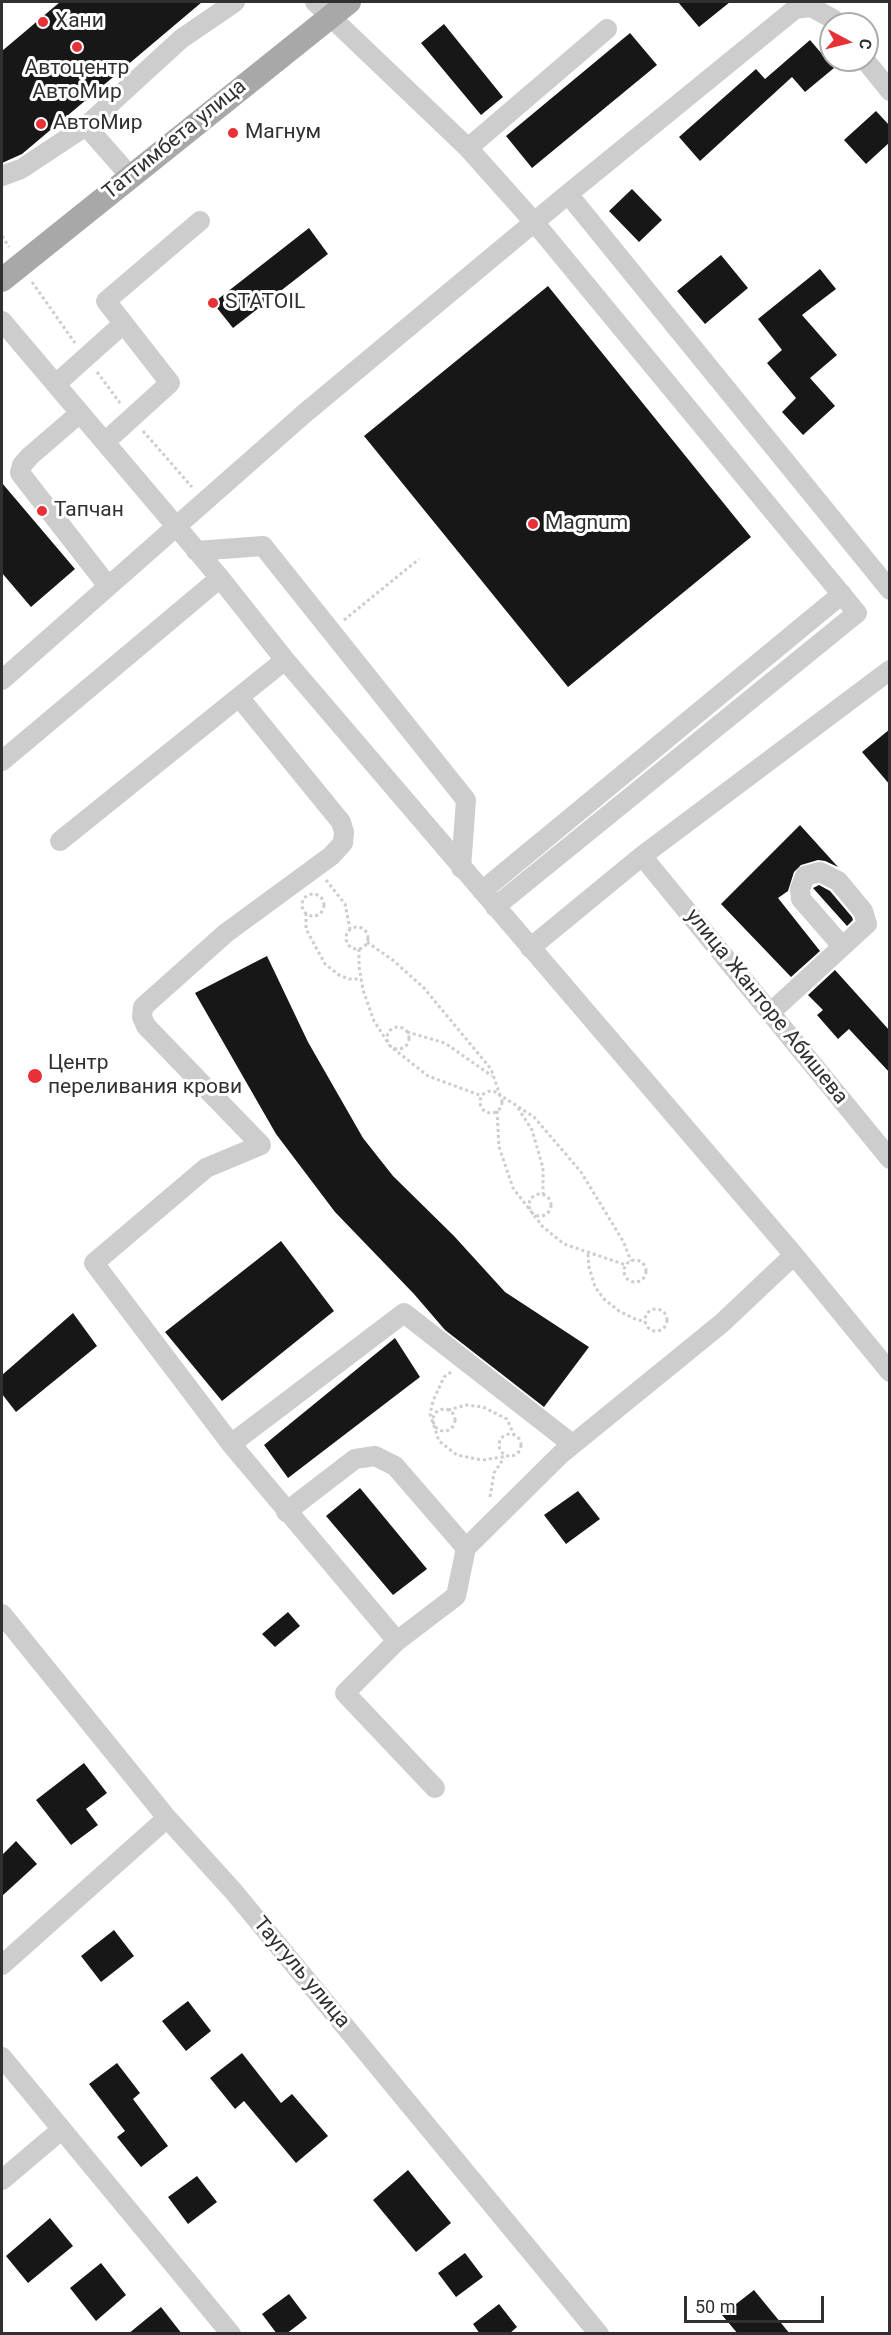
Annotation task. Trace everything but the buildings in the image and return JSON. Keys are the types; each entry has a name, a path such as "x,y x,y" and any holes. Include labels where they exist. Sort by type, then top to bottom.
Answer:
{"main road":[{"name":"Таттимбета улица","path":"2,280 332,6"}],"street":[{"path":"2,176 21,169 86,126 181,39 235,2"},
{"path":"332,6 468,148 535,223 857,613 495,907"},
{"path":"2,680 305,413 795,9 811,8 822,12"},
{"path":"468,148 607,29"},
{"path":"875,72 890,91"},
{"path":"86,126 130,176"},
{"path":"568,194 890,590"},
{"path":"105,442 170,383 106,301 200,221"},
{"path":"2,321 220,578 285,660 794,1255 890,1372"},
{"path":"56,384 123,324"},
{"path":"80,413 30,456 22,465 20,473 108,586"},
{"path":"196,551 263,546 466,800 461,868"},
{"path":"2,761 220,578"},
{"path":"482,891 842,594"},
{"path":"60,841 285,660"},
{"path":"530,948 642,856 890,670"},
{"path":"239,697 341,822 344,832 343,843 331,856 226,933 143,1007 142,1017 146,1026 261,1145 206,1168 94,1263 231,1444 397,1641"},
{"name":"улица Жанторе Абишева","path":"642,856 890,1159"},
{"path":"771,1012 842,946"},
{"path":"435,1788 345,1693 397,1641 456,1596 466,1548 572,1444 722,1323 794,1255"},
{"path":"231,1444 404,1314 572,1444"},
{"path":"286,1512 355,1459 375,1456 395,1466 466,1548"},
{"name":"Таугуль улица","path":"2,1614 167,1818 234,1892 599,2334"},
{"path":"2,1965 167,1818"},
{"path":"2,2057 231,2334"},
{"path":"2,2180 61,2130"}],"path":[{"path":"356,612 419,559"},
{"path":"325,879 345,904 350,929 346,936 347,943 352,948 359,949 367,942 368,935 364,929 357,927 350,929"},
{"path":"306,913 312,916 322,913 324,903 320,897 313,894 306,897 302,903 306,913 306,929 324,964 349,979 361,978"},
{"path":"367,942 424,988 491,1069 500,1095 502,1106 490,1113 483,1109 480,1103 482,1096 491,1090 500,1095 534,1117 581,1172 623,1241 631,1261"},
{"path":"359,949 361,978 374,1021 390,1046 428,1076 482,1096"},
{"path":"407,1032 408,1042 403,1048 396,1049 390,1046 387,1036 391,1029 401,1028 407,1032 446,1043 494,1077"},
{"path":"497,1111 499,1147 505,1166 520,1199 533,1213 542,1216 549,1212 551,1202 543,1194 543,1168 532,1130 517,1106"},
{"path":"543,1194 536,1194 531,1199 530,1210 543,1227 564,1244 626,1265"},
{"path":"588,1254 589,1268 595,1287 604,1299 619,1311 636,1320 645,1321"},
{"path":"638,1260 644,1265 646,1272 644,1278 634,1282 627,1279 624,1272 626,1265 638,1260"},
{"path":"656,1309 665,1314 667,1321 664,1327 654,1331 648,1328 645,1321 646,1314 656,1309"},
{"path":"434,1425 435,1414 441,1410 466,1405 483,1407 507,1419 514,1435 519,1439 520,1449 516,1455 482,1460 457,1455 439,1441 430,1414 444,1377 455,1369"},
{"path":"434,1425 443,1431 453,1427 455,1417 448,1410"},
{"path":"508,1456 500,1450 499,1443 506,1435 514,1435"},
{"path":"490,1497 494,1473 504,1458"}],"place":[{"name":"Хани","path":"43,22"},
{"name":"Автоцентр АвтоМир","path":"77,47"},
{"name":"АвтоМир","path":"41,124"},
{"name":"Магнум","path":"233,133"},
{"name":"STATOIL","path":"213,303"},
{"name":"Тапчан","path":"42,511"},
{"name":"Magnum","path":"533,524"},
{"name":"Центр переливания крови","path":"35,1076"}]}
